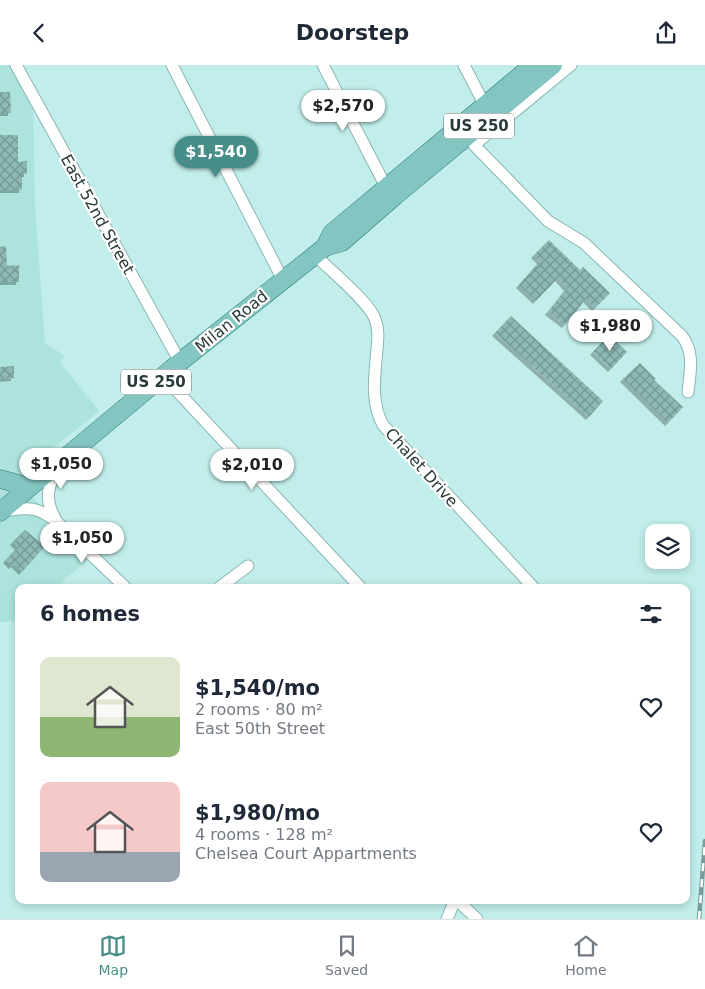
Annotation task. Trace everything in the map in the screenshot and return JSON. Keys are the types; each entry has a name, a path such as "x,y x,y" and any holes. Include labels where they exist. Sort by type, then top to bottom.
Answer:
{"main road":[{"name":"Milan Road","path":"320,251 332,233 533,65"},
{"name":"Milan Road","path":"0,511 180,362 283,280 320,251 342,242 405,187 553,65"},
{"path":"386,187 404,164 429,141"},
{"path":"405,187 440,170 474,145"},
{"path":"0,479 29,487"}],"street":[{"name":"East 52nd Street","path":"16,65 180,362"},
{"path":"172,65 283,280"},
{"path":"323,65 386,187"},
{"path":"464,65 481,98"},
{"path":"429,141 521,65"},
{"path":"571,65 474,145 548,221 584,243 678,331 686,342 690,355 691,369 688,392"},
{"name":"Chalet Drive","path":"320,251 376,319 378,333 375,401 379,417 386,429 531,584"},
{"path":"164,376 357,584"},
{"path":"57,522 50,509 47,496 60,461"},
{"path":"0,511 36,509 46,513 122,584"},
{"path":"224,584 248,566"},
{"path":"447,919 454,904"},
{"path":"460,904 477,919"}],"shaded area":[{"path":"0,65 14,65 33,101 35,206 45,343 65,356 60,362 99,411 16,478 88,559 59,584 15,584 15,621 0,622"}],"building":[{"path":"0,92 10,92 11,113 0,113"},
{"path":"0,135 18,135 18,162 27,161 27,174 22,174 22,190 0,190"},
{"path":"549,240 580,270 583,267 610,293 595,308 586,299 565,325 548,312 567,288 558,278 536,301 519,285 540,261 534,255"},
{"path":"6,246 7,266 19,265 19,282 0,282 0,247"},
{"path":"511,316 603,401 589,417 495,333"},
{"path":"609,335 627,352 611,369 593,352"},
{"path":"640,363 656,379 654,380 683,407 668,423 623,379"},
{"path":"14,366 14,378 0,379 0,367"},
{"path":"25,530 45,546 22,572 14,564 12,566 6,560 18,547 13,542"}],"railway":[{"path":"699,919 705,841"}]}
